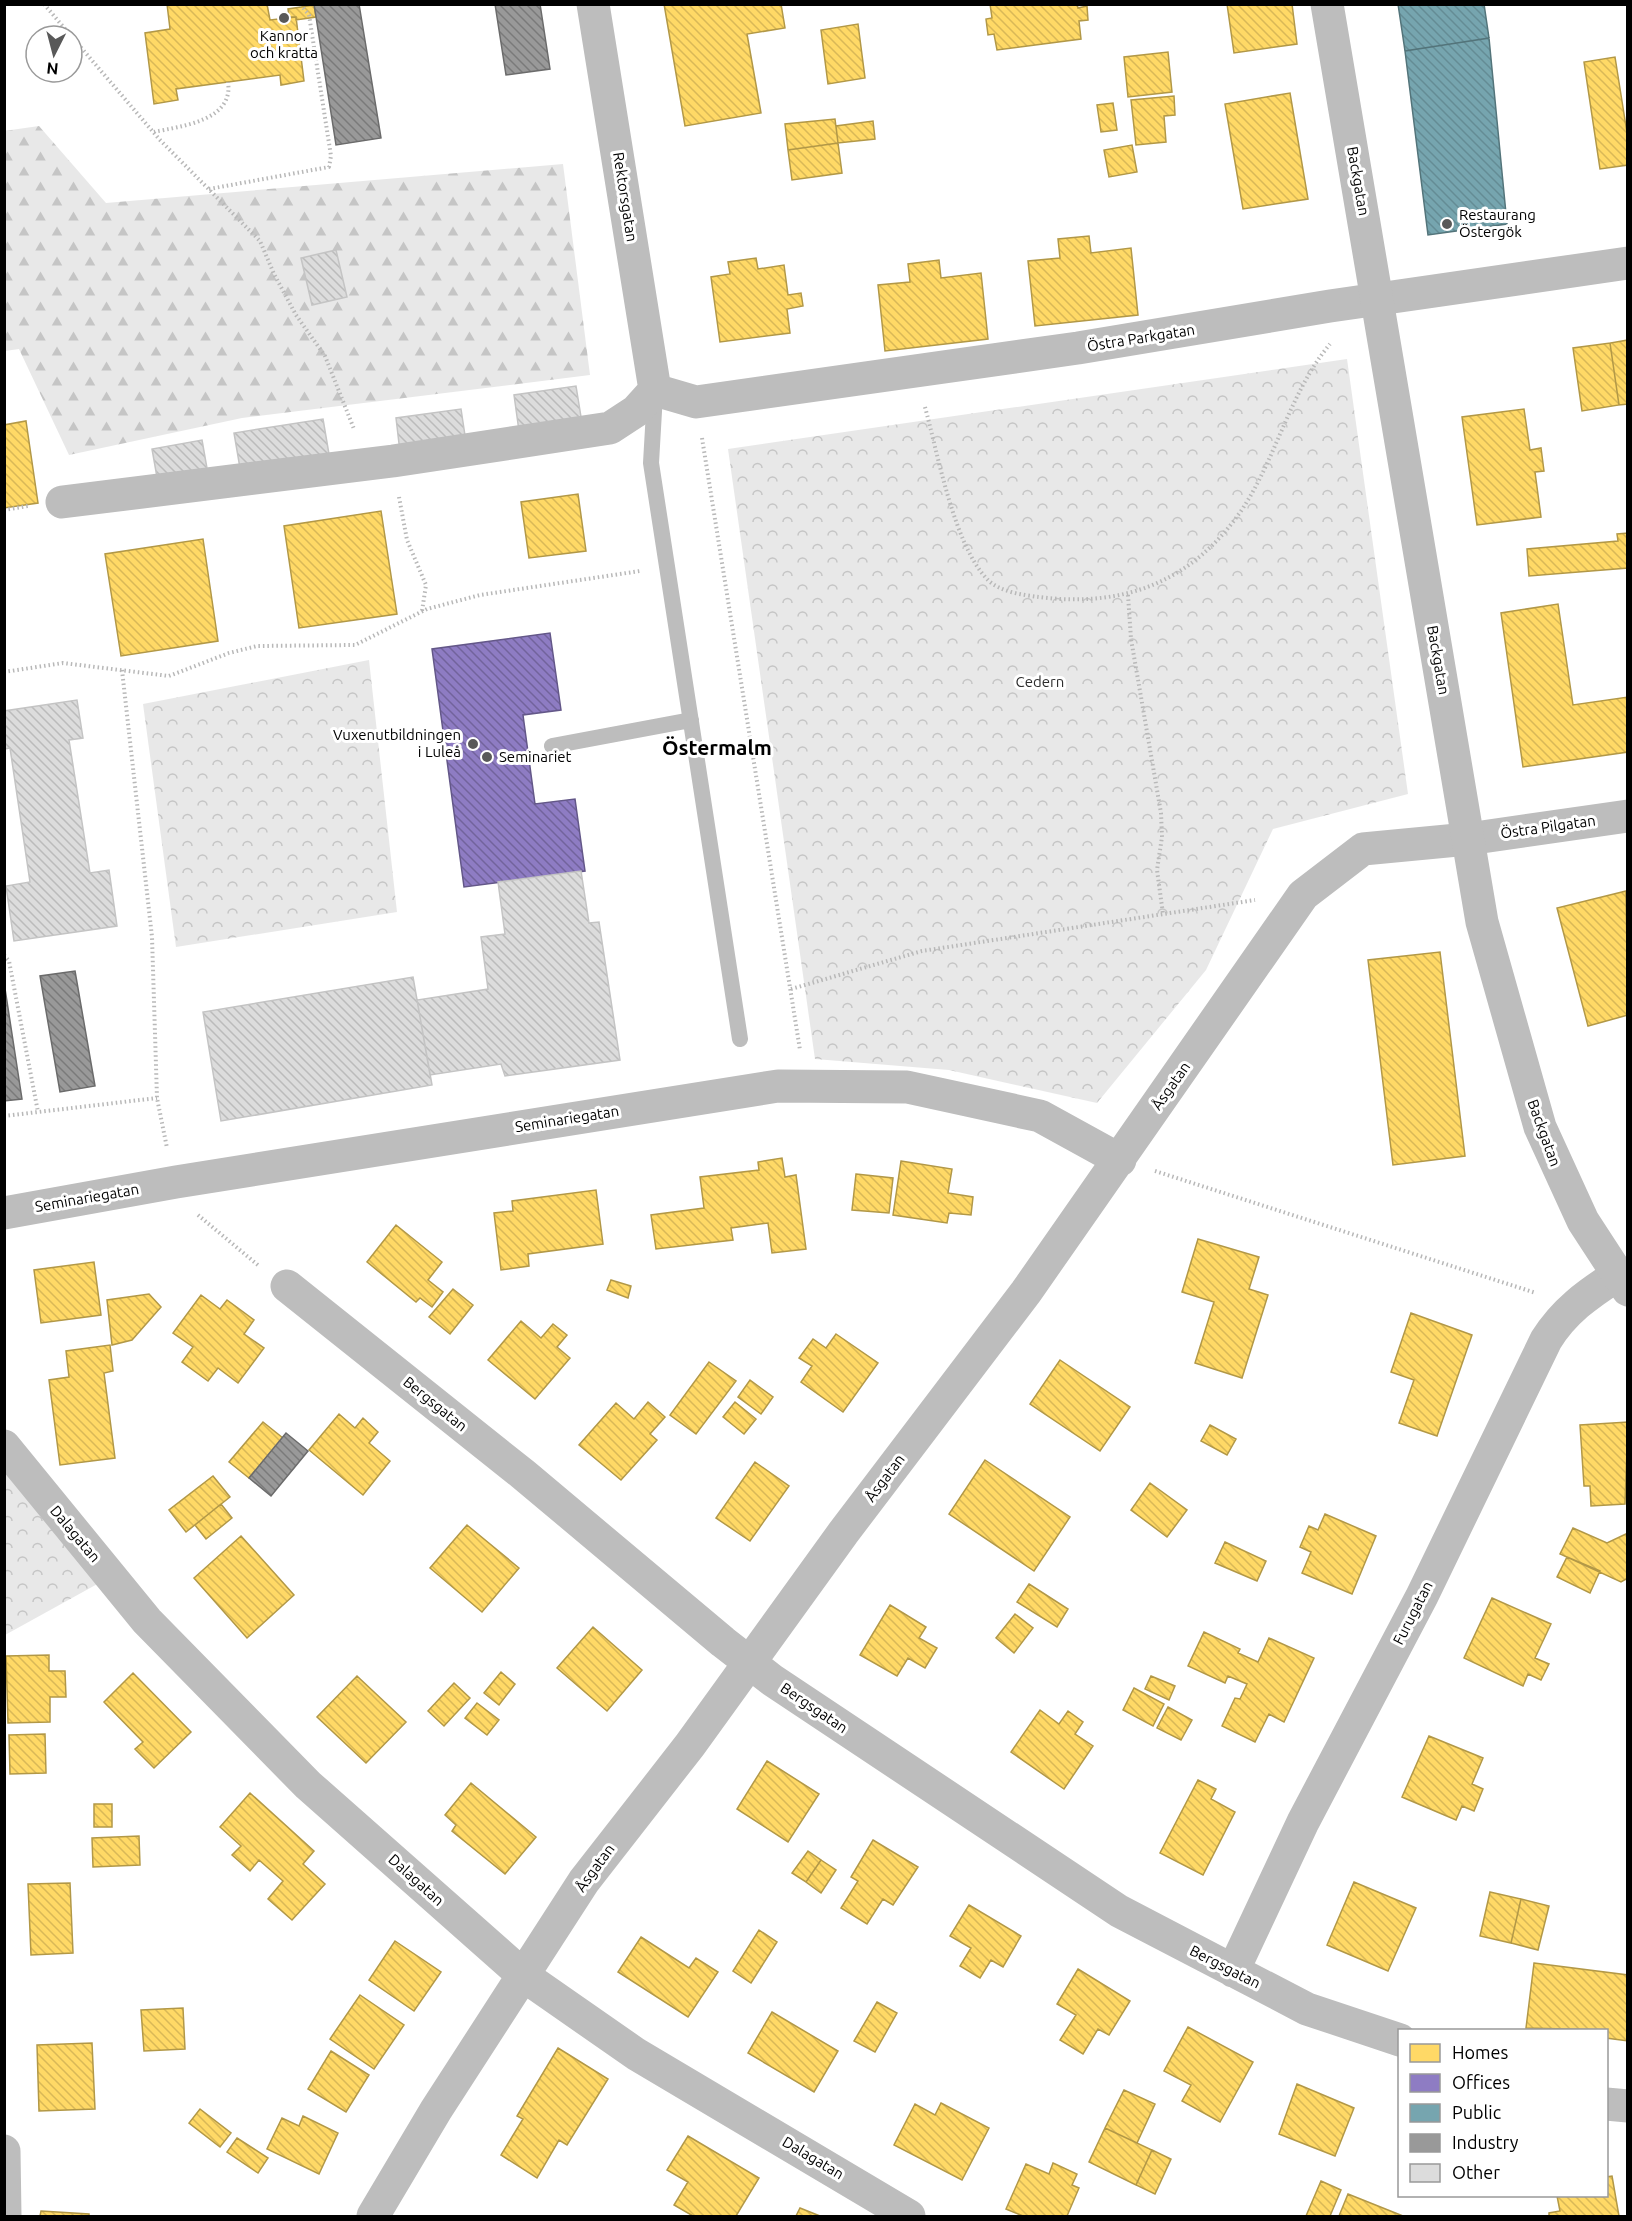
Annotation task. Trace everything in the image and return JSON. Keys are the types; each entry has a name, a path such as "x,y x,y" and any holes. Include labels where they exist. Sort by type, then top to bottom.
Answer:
{"street":[{"name":"Rektorsgatan","path":"593,4 655,390"},
{"name":"Backgatan","path":"1327,4 1482,922 1540,1127 1583,1221 1622,1283"},
{"name":"Östra Parkgatan","path":"655,390 696,402 1078,348 1377,299 1628,263"},
{"path":"62,502 380,463 609,428 636,411 655,390"},
{"name":"Östra Pilgatan","path":"1468,838 1628,816"},
{"name":"Åsgatan","path":"373,2217 436,2110 584,1881 1026,1292 1132,1164 1303,895 1363,849 1468,838"},
{"name":"Seminariegatan","path":"4,1213 177,1182 763,1088 806,1086 907,1087 1040,1116 1132,1164"},
{"name":"Furugatan","path":"1233,1971 1303,1822 1422,1596 1546,1340 1557,1322 1571,1308 1622,1283"},
{"name":"Bergsgatan","path":"287,1286 524,1475 749,1664 1119,1911 1307,2009 1398,2039"},
{"name":"Dalagatan","path":"4,1446 147,1621 292,1768 524,1976 636,2054 909,2217"},
{"path":"1608,2104 1628,2106"},
{"path":"4,2151 5,2217"}],"lane":[{"path":"655,390 651,463 740,1039"},
{"path":"552,746 691,720"}],"path":[{"path":"44,4 60,24"},
{"path":"208,189 329,167 331,156 309,15 300,4"},
{"path":"84,52 153,132 260,241 274,274 296,315 325,356 380,463 407,540 426,585 422,612"},
{"path":"153,132 200,122 222,107 230,92 228,82"},
{"path":"923,401 957,522 973,561 990,582 1005,590 1057,599 1128,595 1170,579 1220,537 1243,507 1291,407 1320,356 1335,338"},
{"path":"696,402 806,1086"},
{"path":"4,672 63,663 169,676 229,653 257,646 355,645 422,612 480,595 667,567"},
{"path":"1128,595 1131,639 1161,813 1162,837 1156,870 1163,914"},
{"path":"122,670 152,938 157,1098 177,1182 184,1203 262,1269 287,1286"},
{"path":"791,989 922,951 1267,898"},
{"path":"4,955 9,961 38,1112"},
{"path":"4,1116 157,1098"},
{"path":"1132,1164 1544,1295"}],"green space":[{"path":"39,126 106,203 563,164 590,375 242,418 69,455 19,349 5,351 4,131"},
{"name":"Cedern","path":"1347,359 1408,794 1273,829 1206,970 1097,1103 949,1070 815,1059 728,449"},
{"path":"369,660 397,912 176,947 143,704"},
{"path":"5,1450 110,1577 5,1635"}],"building: Homes":[{"path":"167,4 267,4 270,20 296,17 304,81 281,85 280,75 176,89 178,100 154,104 145,33 170,29"},
{"path":"664,4 781,4 785,28 747,34 761,113 685,126"},
{"path":"990,4 1077,4 1078,8 1087,6 1088,20 1079,21 1081,39 997,50 994,34 988,35 986,19 992,18"},
{"path":"1227,4 1292,4 1297,44 1234,53"},
{"path":"314,5 316,17 296,20 296,17 289,17 288,9"},
{"path":"858,24 865,78 828,84 821,30"},
{"path":"1168,52 1172,92 1128,97 1124,57"},
{"path":"1615,57 1628,139 1628,165 1600,169 1584,62"},
{"path":"1290,93 1308,199 1243,209 1225,104"},
{"path":"1174,96 1175,115 1164,116 1166,142 1136,145 1131,100"},
{"path":"1113,103 1117,130 1101,132 1097,105"},
{"path":"835,119 838,143 788,150 785,124"},
{"path":"873,121 875,139 838,143 836,126"},
{"path":"838,143 842,173 792,180 788,150"},
{"path":"1132,145 1137,172 1109,177 1104,150"},
{"path":"1089,236 1091,253 1131,248 1138,315 1035,326 1028,261 1060,258 1058,239"},
{"path":"756,258 758,269 784,265 788,295 801,293 803,306 787,309 790,333 720,342 711,277 730,274 728,262"},
{"path":"939,260 941,278 981,273 988,339 885,351 878,285 910,282 908,264"},
{"path":"1628,340 1628,404 1619,405 1610,343"},
{"path":"1610,343 1619,405 1582,411 1573,348"},
{"path":"1524,409 1530,450 1541,448 1544,471 1535,472 1541,517 1477,525 1462,417"},
{"path":"26,421 38,503 4,508 4,425"},
{"path":"578,494 586,551 529,558 521,502"},
{"path":"381,511 397,614 299,628 284,526"},
{"path":"1628,533 1628,568 1529,576 1527,549 1618,541 1617,534"},
{"path":"203,539 218,641 121,656 105,554"},
{"path":"1558,604 1573,705 1628,697 1628,752 1523,767 1501,613"},
{"path":"1626,891 1628,1015 1588,1026 1557,908"},
{"path":"1440,952 1465,1156 1393,1165 1368,960"},
{"path":"782,1158 785,1177 796,1175 806,1249 772,1253 768,1223 731,1228 733,1240 656,1249 651,1215 704,1208 700,1177 759,1170 758,1162"},
{"path":"901,1161 952,1169 948,1193 973,1197 971,1215 949,1213 947,1223 893,1215"},
{"path":"856,1174 893,1178 889,1213 852,1210"},
{"path":"596,1190 603,1244 528,1254 529,1266 501,1270 494,1213 513,1211 512,1201"},
{"path":"396,1225 442,1262 428,1280 443,1292 432,1307 420,1298 416,1302 367,1262"},
{"path":"1198,1239 1259,1257 1249,1289 1268,1295 1242,1378 1195,1363 1214,1302 1182,1292"},
{"path":"94,1262 101,1315 41,1323 34,1270"},
{"path":"611,1280 631,1286 628,1298 607,1290"},
{"path":"453,1289 473,1305 450,1334 429,1317"},
{"path":"149,1294 161,1307 132,1340 112,1345 107,1300"},
{"path":"201,1295 220,1309 227,1300 254,1320 244,1334 264,1348 238,1383 218,1368 208,1381 182,1362 193,1347 173,1333"},
{"path":"1411,1313 1472,1335 1437,1436 1399,1423 1414,1380 1391,1372"},
{"path":"521,1321 541,1338 553,1324 567,1335 557,1347 570,1358 535,1399 488,1360"},
{"path":"836,1334 878,1363 843,1412 801,1382 812,1366 799,1358 813,1339 826,1348"},
{"path":"110,1345 113,1371 104,1373 115,1458 60,1465 49,1380 69,1377 66,1351"},
{"path":"1060,1360 1130,1407 1100,1451 1030,1404"},
{"path":"709,1362 736,1381 696,1434 670,1415"},
{"path":"750,1380 773,1397 761,1414 738,1397"},
{"path":"648,1402 665,1417 650,1434 657,1440 621,1480 579,1445 616,1403 634,1419"},
{"path":"735,1402 756,1419 744,1434 723,1417"},
{"path":"339,1414 355,1428 363,1418 378,1432 369,1443 390,1461 363,1495 309,1450"},
{"path":"263,1422 283,1438 249,1478 229,1462"},
{"path":"1628,1422 1625,1504 1591,1506 1590,1486 1584,1486 1580,1425"},
{"path":"1210,1425 1236,1439 1227,1455 1201,1441"},
{"path":"985,1460 1070,1517 1034,1571 949,1514"},
{"path":"755,1462 789,1486 750,1541 716,1518"},
{"path":"213,1476 230,1497 186,1532 169,1510"},
{"path":"1150,1483 1187,1510 1167,1537 1131,1510"},
{"path":"221,1504 232,1518 206,1539 195,1525"},
{"path":"1325,1514 1376,1536 1352,1594 1302,1573 1311,1552 1300,1547 1309,1526 1318,1530"},
{"path":"467,1525 519,1568 482,1612 430,1568"},
{"path":"1573,1528 1607,1543 1628,1533 1628,1578 1621,1582 1560,1554"},
{"path":"241,1536 294,1595 247,1638 194,1578"},
{"path":"1225,1542 1266,1561 1257,1581 1215,1563"},
{"path":"1567,1557 1600,1571 1590,1593 1557,1577"},
{"path":"1029,1584 1068,1609 1057,1627 1017,1602"},
{"path":"1492,1598 1551,1624 1535,1658 1549,1664 1541,1680 1528,1674 1523,1686 1464,1658"},
{"path":"890,1605 926,1627 919,1638 937,1648 925,1668 908,1658 897,1676 860,1655"},
{"path":"1015,1614 1033,1628 1014,1653 996,1638"},
{"path":"593,1627 642,1670 607,1711 557,1668"},
{"path":"1204,1632 1240,1649 1238,1653 1258,1662 1269,1638 1314,1658 1284,1722 1269,1714 1255,1742 1222,1726 1235,1698 1240,1699 1247,1684 1228,1676 1225,1683 1188,1666"},
{"path":"49,1655 49,1671 65,1671 66,1697 50,1697 50,1722 8,1723 6,1656"},
{"path":"501,1672 515,1684 499,1705 484,1693"},
{"path":"133,1673 191,1732 154,1768 135,1749 143,1742 104,1702"},
{"path":"357,1676 406,1722 366,1763 317,1717"},
{"path":"1151,1676 1175,1686 1169,1700 1145,1689"},
{"path":"454,1683 470,1698 444,1726 428,1711"},
{"path":"1134,1688 1164,1704 1153,1726 1123,1710"},
{"path":"477,1703 499,1720 487,1735 465,1718"},
{"path":"1168,1707 1192,1720 1181,1740 1157,1728"},
{"path":"1040,1710 1059,1724 1068,1711 1083,1722 1075,1734 1093,1746 1064,1789 1011,1752"},
{"path":"45,1734 46,1773 10,1774 9,1735"},
{"path":"1429,1736 1483,1758 1472,1784 1483,1789 1474,1811 1462,1806 1456,1820 1402,1797"},
{"path":"767,1761 819,1794 788,1842 737,1809"},
{"path":"1198,1780 1216,1789 1211,1799 1235,1812 1203,1875 1160,1853"},
{"path":"471,1783 536,1837 505,1874 452,1831 456,1825 445,1815"},
{"path":"250,1793 314,1851 303,1864 325,1884 292,1920 268,1899 283,1881 259,1860 250,1871 232,1855 241,1846 220,1827"},
{"path":"94,1804 112,1804 112,1827 94,1827"},
{"path":"139,1836 140,1865 93,1867 92,1838"},
{"path":"873,1840 918,1867 893,1905 883,1899 867,1924 841,1908 858,1881 851,1877"},
{"path":"808,1851 821,1860 806,1882 792,1873"},
{"path":"821,1860 836,1870 821,1893 806,1882"},
{"path":"1354,1882 1416,1908 1388,1971 1327,1945"},
{"path":"70,1883 73,1953 31,1955 28,1884"},
{"path":"1490,1892 1521,1899 1511,1943 1480,1936"},
{"path":"1521,1899 1549,1906 1538,1950 1511,1943"},
{"path":"969,1905 1021,1936 1003,1967 991,1960 980,1978 960,1966 971,1948 950,1936"},
{"path":"759,1930 777,1942 751,1983 733,1971"},
{"path":"641,1937 689,1968 696,1958 718,1972 688,2017 618,1972"},
{"path":"395,1941 441,1972 414,2011 369,1980"},
{"path":"1534,1963 1628,1975 1628,2041 1608,2038 1608,2029 1526,2028"},
{"path":"1078,1969 1130,2001 1109,2035 1098,2029 1083,2054 1060,2040 1076,2015 1057,2004"},
{"path":"360,1995 404,2025 374,2069 330,2039"},
{"path":"877,2002 897,2013 875,2052 854,2041"},
{"path":"183,2008 185,2049 144,2051 141,2010"},
{"path":"772,2012 838,2051 814,2092 748,2053"},
{"path":"1188,2027 1253,2062 1220,2122 1182,2101 1191,2085 1164,2071"},
{"path":"92,2043 95,2109 39,2111 37,2045"},
{"path":"558,2048 608,2079 567,2145 559,2140 537,2178 501,2155 523,2119 517,2116"},
{"path":"331,2051 369,2075 346,2112 308,2089"},
{"path":"1297,2084 1354,2108 1335,2156 1279,2134"},
{"path":"1124,2090 1155,2104 1137,2143 1105,2128"},
{"path":"941,2103 989,2128 962,2180 894,2145 915,2104 935,2115"},
{"path":"200,2109 231,2133 220,2147 189,2123"},
{"path":"303,2116 338,2133 319,2174 267,2149 282,2118 299,2126"},
{"path":"1105,2128 1152,2150 1136,2185 1089,2162"},
{"path":"688,2136 759,2178 736,2216 693,2216 674,2205 688,2182 667,2170"},
{"path":"237,2138 268,2158 258,2173 227,2152"},
{"path":"1152,2150 1171,2159 1155,2194 1136,2185"},
{"path":"1053,2163 1077,2174 1072,2185 1079,2188 1067,2216 1023,2216 1006,2209 1026,2164 1049,2174"},
{"path":"1612,2176 1619,2216 1549,2216 1549,2213 1560,2211 1557,2197 1608,2197 1608,2177"},
{"path":"1321,2181 1341,2190 1330,2216 1306,2216"},
{"path":"1348,2194 1403,2216 1339,2216"},
{"path":"800,2208 820,2216 796,2216"},
{"path":"41,2211 89,2214 89,2216 40,2216"}],"building: Offices":[{"name":"Seminariet","path":"550,633 561,710 523,715 535,804 575,799 585,871 464,887 432,649"}],"building: Public":[{"path":"1398,4 1484,4 1489,38 1405,51"},
{"path":"1489,38 1507,224 1428,235 1405,51"}],"building: Industry":[{"path":"314,4 359,4 381,138 336,145"},
{"path":"495,4 540,4 550,69 506,75"},
{"path":"75,971 95,1086 60,1092 40,976"},
{"path":"4,982 22,1099 4,1101"},
{"path":"286,1433 308,1451 271,1496 249,1478"}],"building: Other":[{"path":"336,250 347,297 312,305 301,258"},
{"path":"576,386 582,423 519,431 514,395"},
{"path":"461,409 466,442 400,452 396,418"},
{"path":"323,419 330,460 241,474 234,433"},
{"path":"202,440 208,474 158,483 152,449"},
{"path":"77,700 83,738 69,740 90,873 109,870 117,926 14,941 6,886 30,882 10,748 4,749 4,711"},
{"path":"581,871 589,923 599,922 620,1060 505,1076 501,1064 430,1075 417,1000 488,989 481,937 505,934 498,882"},
{"path":"413,977 432,1085 221,1121 203,1012"}],"place":[{"name":"Kannor och kratta","path":"284,18"},
{"name":"Restaurang Östergök","path":"1447,224"},
{"name":"Vuxenutbildningen i Luleå","path":"473,744"},
{"name":"Seminariet","path":"487,757"}],"district":[{"name":"Östermalm","path":"717,748"}]}
